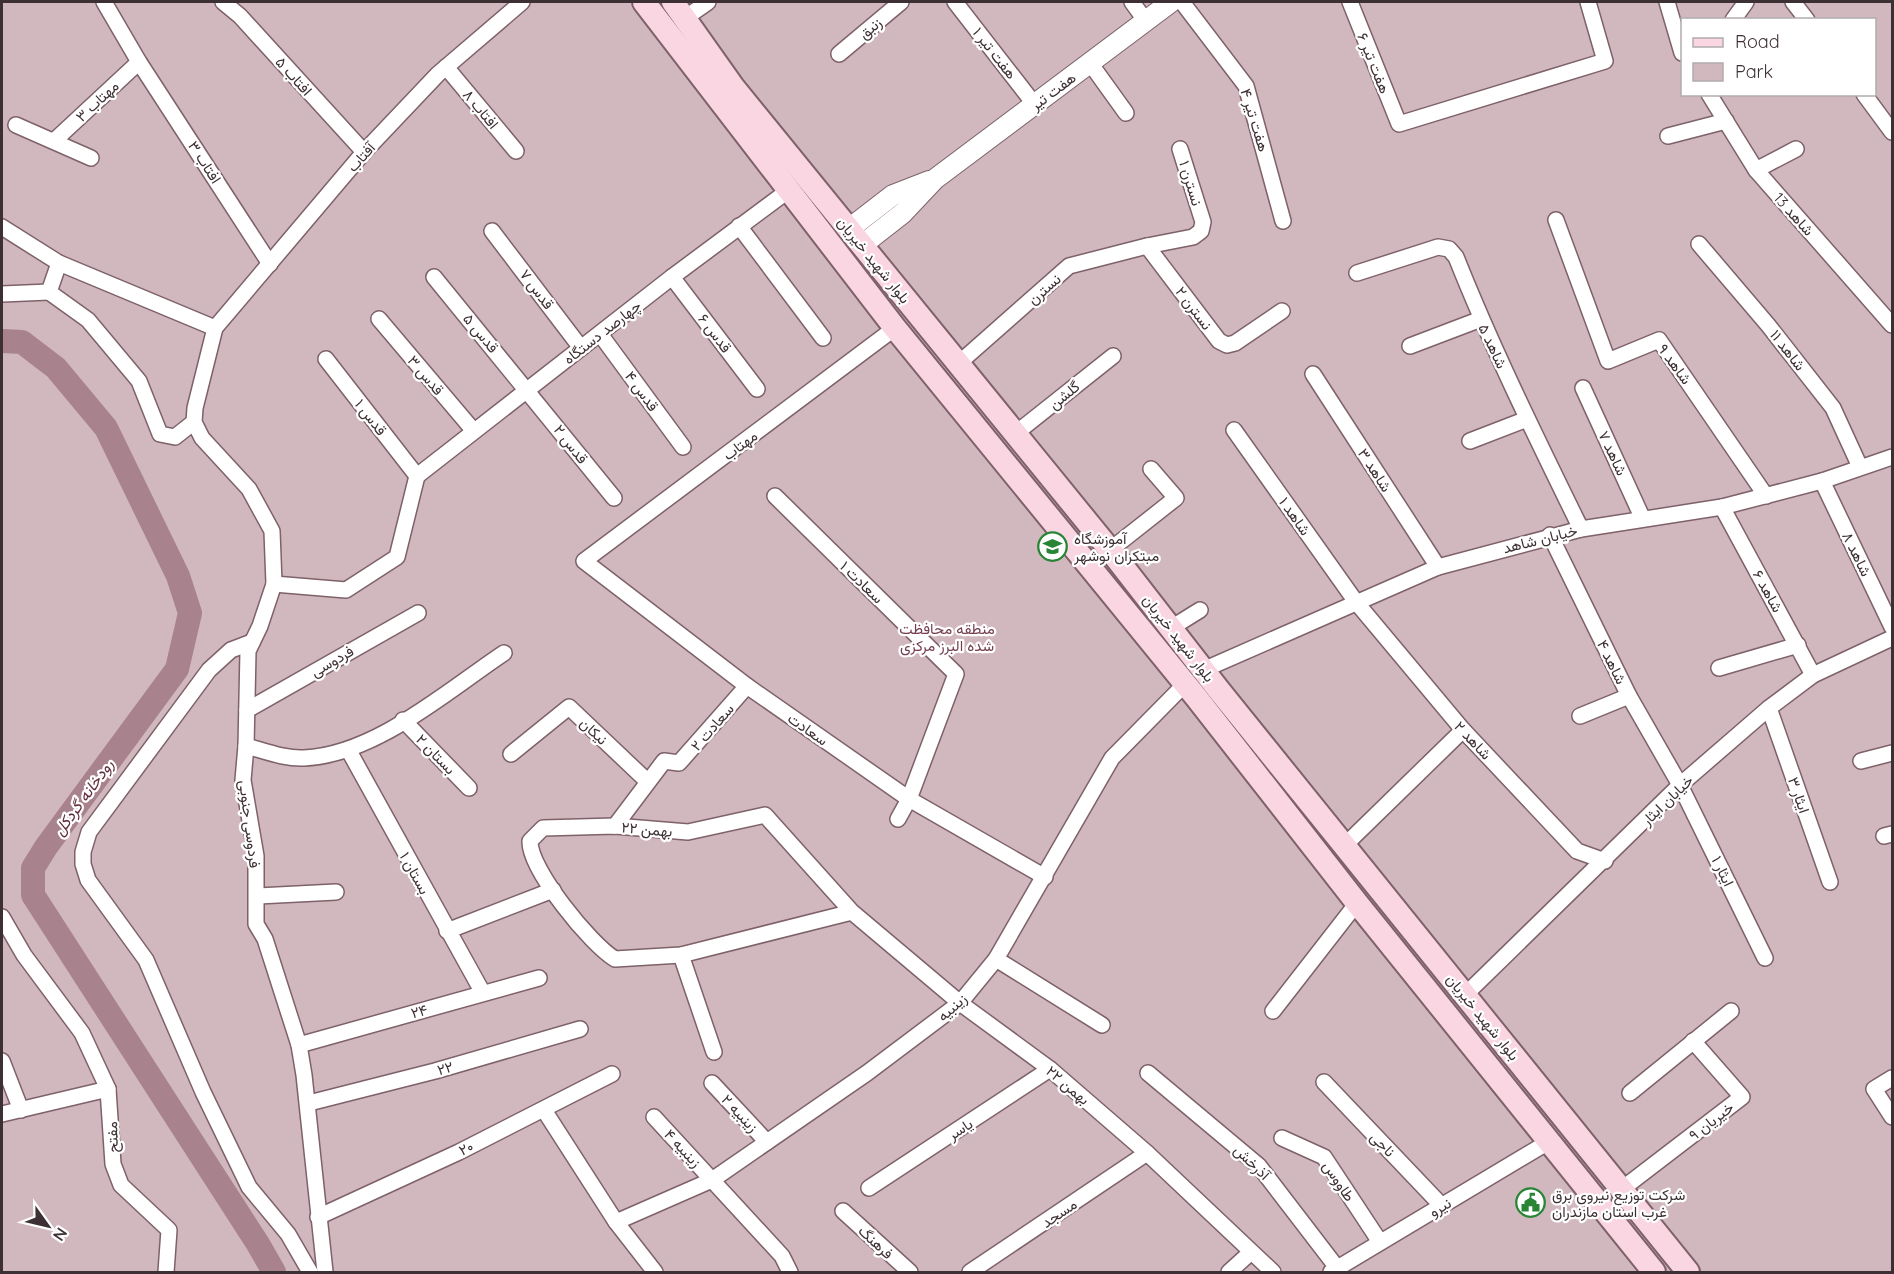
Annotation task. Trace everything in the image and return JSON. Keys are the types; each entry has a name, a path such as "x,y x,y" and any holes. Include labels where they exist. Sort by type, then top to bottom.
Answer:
{"main road":[{"name":"بلوار شهید خیریان","path":"644,2 895,328 1185,684 1357,903 1654,1272"},
{"name":"بلوار شهید خیریان","path":"679,10 734,88 1110,550 1203,670 1688,1272"},
{"path":"836,253 855,237"},
{"path":"1185,684 1203,670"}],"street":[{"name":"افتاب ۳","path":"104,2 270,264"},
{"name":"افتاب ۵","path":"223,2 240,16 364,152"},
{"name":"آفتاب","path":"215,328 364,152 446,67 522,2"},
{"path":"679,10 708,2"},
{"name":"زنبق","path":"839,54 901,2"},
{"name":"هفت تیر ۱","path":"955,2 1035,105"},
{"path":"1132,2 1145,20"},
{"name":"هفت تیر","path":"855,237 893,195 935,179 1171,2"},
{"name":"هفت تیر ۴","path":"1182,2 1246,86 1283,221"},
{"name":"هفت تیر ۶","path":"1350,2 1399,124 1605,61 1588,2"},
{"path":"1667,2 1681,48"},
{"path":"1734,18 1746,2"},
{"path":"1793,2 1805,18"},
{"name":"مهتاب ۳","path":"54,141 140,62"},
{"path":"1090,63 1126,113"},
{"name":"افتاب ۸","path":"446,67 516,151"},
{"name":"شاهد 13","path":"1710,96 1756,170 1891,320"},
{"path":"1866,96 1893,132"},
{"path":"1668,136 1726,121"},
{"path":"16,125 91,158"},
{"name":"نسترن ۱","path":"1146,246 1193,237 1201,231 1203,222 1180,148"},
{"path":"1756,170 1796,149"},
{"name":"چهارصد دستگاه","path":"417,476 472,430 789,190"},
{"name":"شاهد ۹","path":"1556,220 1608,361 1659,340 1766,496"},
{"path":"739,226 823,338"},
{"path":"2,227 59,263 215,328 195,408 194,422 175,437 160,434 139,381 88,320 49,292 2,294"},
{"name":"قدس ۷","path":"492,231 581,348"},
{"name":"شاهد ۱۱","path":"1699,244 1768,325 1833,408 1860,467"},
{"name":"نسترن ۲","path":"1146,246 1219,341 1227,345 1235,343 1282,311"},
{"name":"نسترن","path":"958,364 1070,266 1146,246"},
{"name":"شاهد ۵","path":"1357,273 1438,247 1449,249 1456,256 1481,319 1581,529"},
{"path":"49,292 59,263"},
{"name":"قدس ۵","path":"434,277 527,389"},
{"name":"قدس ۶","path":"672,277 757,389"},
{"name":"قدس ۳","path":"379,319 472,430"},
{"path":"1410,346 1481,319"},
{"name":"مهتاب","path":"584,561 895,328"},
{"name":"قدس ۴","path":"600,334 683,447"},
{"name":"گلشن","path":"1015,434 1113,356"},
{"name":"قدس ۱","path":"326,359 417,476"},
{"name":"شاهد ۳","path":"1313,374 1438,567"},
{"name":"شاهد ۷","path":"1583,388 1642,518"},
{"name":"قدس ۲","path":"527,389 614,498"},
{"path":"1470,441 1527,419"},
{"name":"فردوسی جنوبی","path":"194,422 202,438 249,489 272,531 274,584 248,651 243,780 256,856 258,896 256,924 265,939 299,1046 309,1103 325,1272"},
{"name":"شاهد ۱","path":"1234,430 1356,602"},
{"name":"خیابان شاهد","path":"1203,670 1438,567 1550,535 1642,518 1722,507 1822,481 1893,457"},
{"path":"1110,550 1176,498 1151,469"},
{"path":"274,584 346,590 397,556 417,476"},
{"name":"شاهد ۸","path":"1822,481 1893,627"},
{"name":"سعادت ۱","path":"775,496 956,674 909,799"},
{"name":"شاهد ۶","path":"1722,507 1813,675"},
{"name":"شاهد ۴","path":"1550,535 1629,696 1680,785"},
{"name":"سعادت","path":"584,561 747,686 909,799 1045,877"},
{"name":"شاهد ۲","path":"1356,602 1463,730 1578,851 1605,861"},
{"path":"1171,628 1200,610"},
{"name":"فردوسی","path":"247,710 418,613"},
{"name":"خیابان ایثار","path":"1465,994 1605,861 1680,785 1769,708 1813,675 1893,638"},
{"path":"252,642 231,650 209,670 89,832 83,852 83,864 88,880 146,960 203,1092 249,1187 288,1234 310,1272"},
{"path":"1719,668 1798,645"},
{"path":"246,746 274,754 303,758 349,751 403,720 504,652"},
{"name":"زینبیه","path":"616,1222 712,1180 867,1073 960,1003 996,959 1112,758 1185,684"},
{"name":"سعادت ۲","path":"647,781 664,761 680,763 747,686"},
{"path":"1580,716 1629,696"},
{"name":"نیکان","path":"511,754 569,707 647,781"},
{"name":"ایثار ۳","path":"1769,708 1830,882"},
{"name":"بستان ۲","path":"403,720 469,788"},
{"path":"1344,846 1463,730"},
{"name":"بستان ۱","path":"349,751 483,993"},
{"path":"1861,761 1893,753"},
{"path":"615,826 647,781"},
{"name":"ایثار ۱","path":"1680,785 1765,958"},
{"path":"898,819 909,799"},
{"name":"۲۲ بهمن","path":"852,912 681,955 615,959 597,944 553,890 530,848 530,840 536,832 543,828 615,826 688,832 765,815 852,912 960,1003 1050,1069 1148,1153 1250,1253 1273,1272"},
{"path":"447,931 553,890"},
{"path":"258,896 336,892"},
{"path":"1273,1011 1357,903"},
{"path":"2,917 24,955 82,1033 108,1089 2,1114"},
{"path":"681,955 714,1052"},
{"path":"996,959 1102,1025"},
{"name":"۲۴","path":"299,1046 539,978"},
{"path":"1630,1093 1731,1011"},
{"name":"۲۲","path":"309,1103 435,1071 580,1029"},
{"name":"خیریان ۹","path":"1622,1189 1742,1097 1693,1041"},
{"path":"2,1061 21,1110"},
{"name":"یاسر","path":"869,1188 1050,1069"},
{"name":"آذرخش","path":"1148,1073 1259,1166 1334,1270"},
{"name":"۲۰","path":"318,1217 544,1110 612,1074"},
{"path":"1893,1078 1874,1089 1893,1117"},
{"name":"ناجی","path":"1324,1082 1442,1206"},
{"name":"زینبیه ۲","path":"712,1083 767,1142"},
{"name":"مفتح","path":"108,1089 113,1164 121,1185 169,1230 166,1272"},
{"path":"544,1110 616,1222 655,1272"},
{"name":"زینبیه ۴","path":"654,1117 782,1256 790,1272"},
{"name":"طاووس","path":"1282,1138 1324,1157 1380,1242"},
{"name":"نیرو","path":"1334,1270 1550,1142"},
{"name":"مسجد","path":"970,1272 1148,1153"},
{"name":"فرهنگ","path":"843,1211 910,1272"},
{"path":"1229,1272 1250,1253"}],"green space":[{"name":"منطقه محافظت شده البرز مرکزی","path":"2,2 1892,2 1892,1272 2,1272"}],"waterway":[{"name":"رودخانه گردکل","path":"2,341 22,342 56,368 106,428 178,576 190,613 177,669 46,847 33,868 33,895 274,1272"}],"place":[{"name":"آموزشگاه مبتکران نوشهر","path":"1053,547"},
{"name":"شرکت توزیع نیروی برق غرب استان مازندران","path":"1531,1203"}]}
